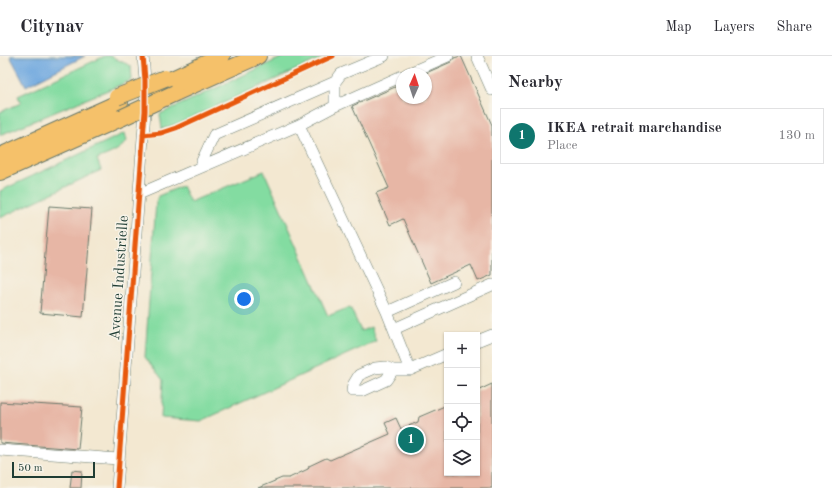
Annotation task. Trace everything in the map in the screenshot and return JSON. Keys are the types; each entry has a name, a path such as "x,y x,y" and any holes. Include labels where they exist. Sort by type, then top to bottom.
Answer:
{"highway":[{"path":"0,144 119,100 258,56"},
{"path":"0,172 121,118 170,84 219,57"},
{"path":"0,156 119,100"}],"street":[{"name":"Avenue Industrielle","path":"116,488 145,111 143,56"},
{"path":"205,165 202,161 214,135 334,82 341,74 384,56"},
{"path":"421,68 448,56"},
{"path":"477,56 492,90"},
{"path":"138,194 299,124 334,106 396,79"},
{"path":"334,82 334,106"},
{"path":"299,124 387,312 410,370"},
{"path":"387,312 454,282"},
{"path":"394,329 492,285"},
{"path":"480,340 492,335"},
{"path":"393,370 410,370 444,355"},
{"path":"0,450 118,459"}],"green space":[{"path":"105,56 110,56 131,66 132,80 0,135 0,112 21,103 18,96"},
{"path":"285,56 326,56 182,122 162,129 160,114"},
{"path":"125,133 127,141 121,147 114,152 97,159 101,170 0,218 0,191"},
{"path":"264,171 328,316 350,307 361,331 371,327 376,341 201,421 161,418 163,380 145,357 156,202 158,196 182,186 190,202"}],"water":[{"path":"10,56 85,56 26,86"}],"building":[{"path":"461,56 492,125 492,275 478,281 471,265 431,283 403,219 390,225 376,193 389,188 352,106 396,87 396,104 432,104 432,70 451,62 454,58"},
{"path":"49,206 92,209 83,317 40,313"},
{"path":"492,384 492,488 258,488 282,478 289,478 326,458 330,460 390,434 385,423 396,418 401,429 418,422 419,417 444,406 444,476 480,476 480,390"},
{"path":"0,402 82,407 78,449 0,443"},
{"path":"72,470 82,471 81,488 70,488"}],"cycle path":[{"path":"117,488 145,111 143,56"},
{"path":"143,135 161,133 176,128 333,56"}],"place":[{"name":"IKEA retrait marchandise","path":"411,440"}]}
